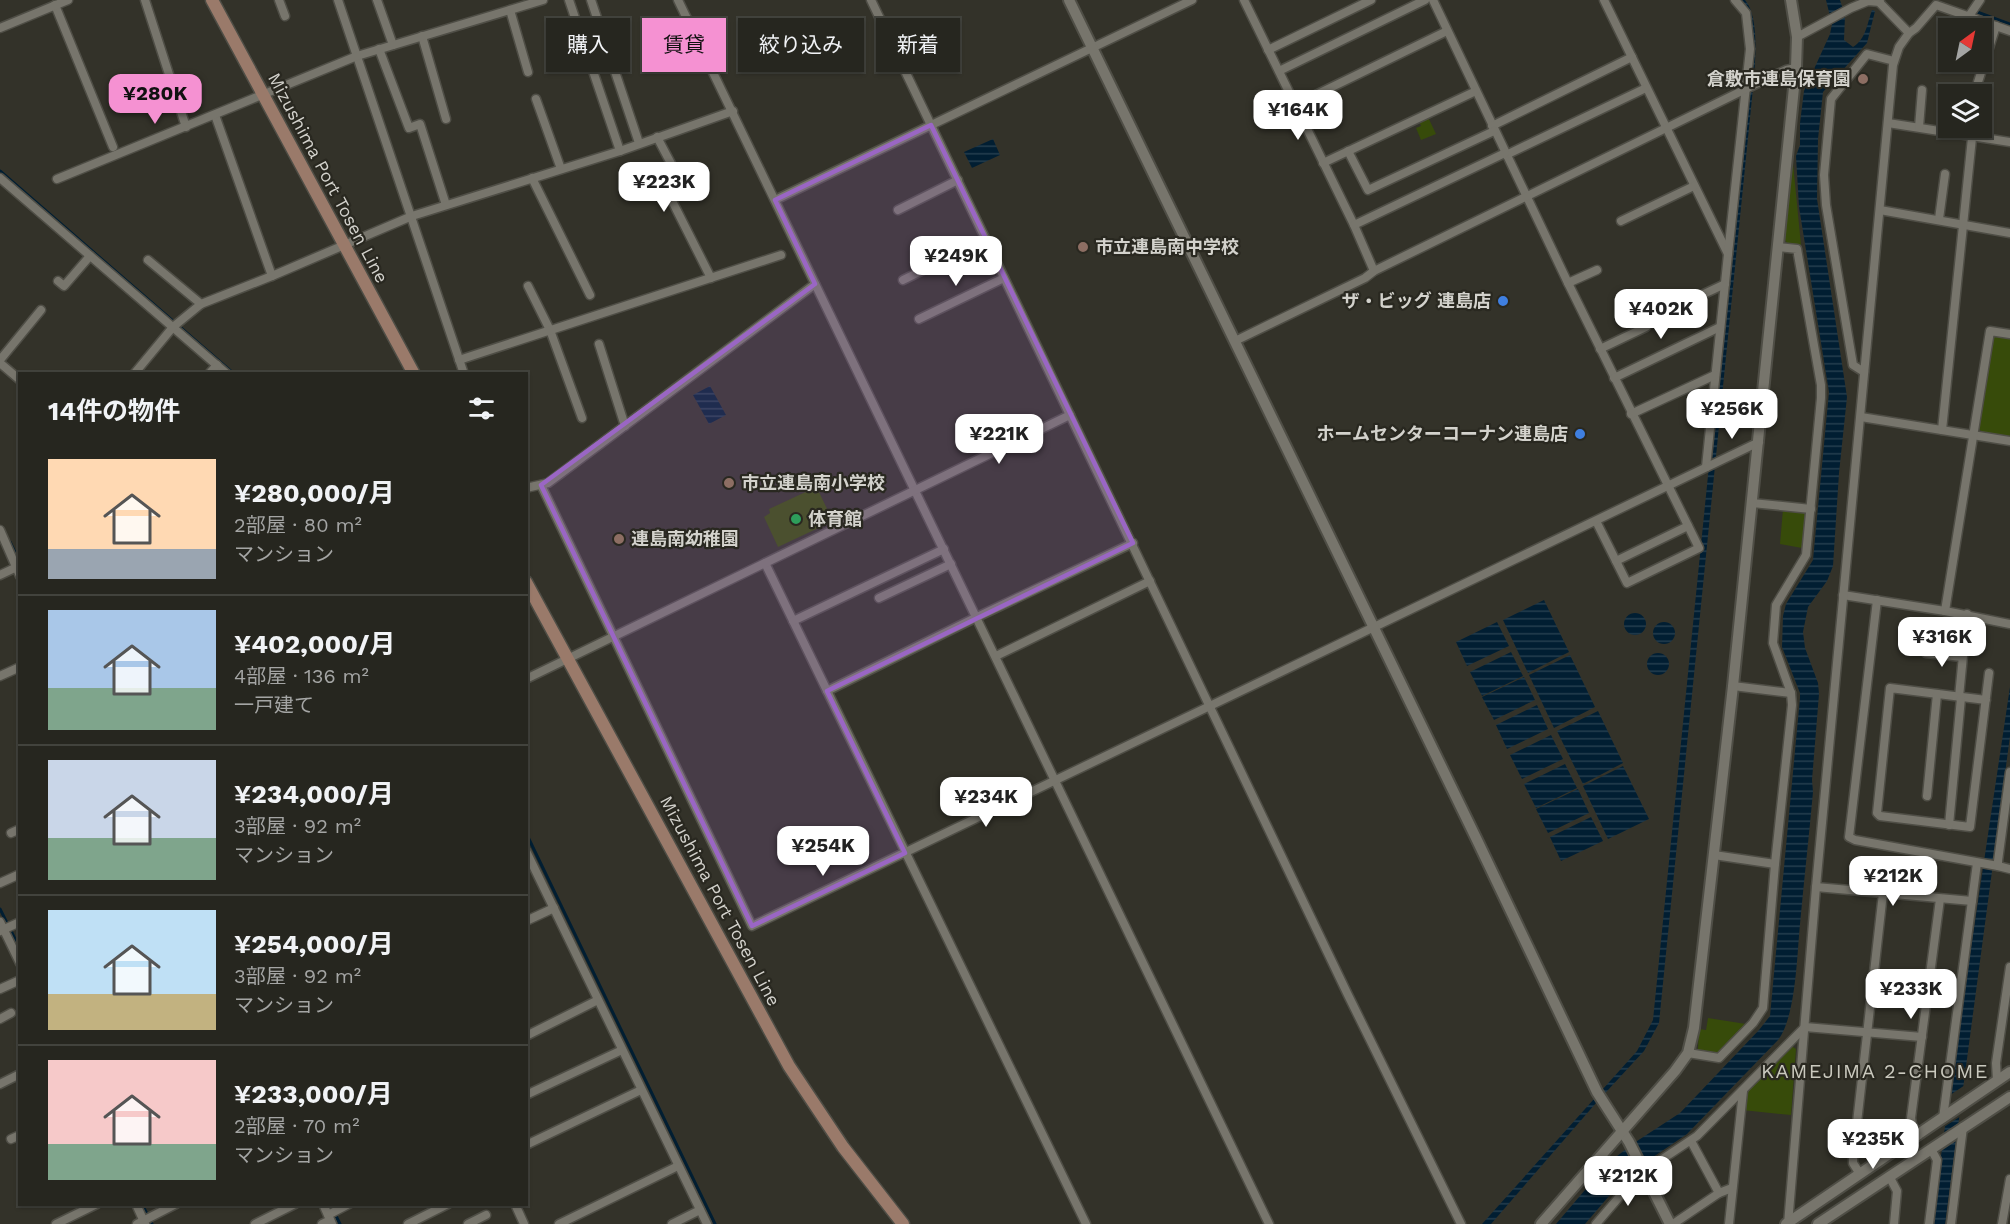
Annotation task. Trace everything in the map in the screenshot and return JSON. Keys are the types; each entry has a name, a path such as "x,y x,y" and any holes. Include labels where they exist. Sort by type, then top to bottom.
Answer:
{"main road":[{"name":"Mizushima Port Tosen Line","path":"212,0 413,372"},
{"name":"Mizushima Port Tosen Line","path":"528,586 789,1066 843,1147 903,1224"}],"street":[{"path":"0,28 49,5 68,0"},
{"path":"145,0 186,127"},
{"path":"279,0 285,16"},
{"path":"338,0 463,372"},
{"path":"377,0 393,45"},
{"path":"57,179 357,56 543,0"},
{"path":"569,0 620,151"},
{"path":"591,0 639,143"},
{"path":"678,0 1269,1224"},
{"path":"871,0 1461,1224"},
{"path":"1069,0 1599,1096 1629,1142 1671,1224 1719,1193 1732,1188"},
{"path":"775,200 1192,0"},
{"path":"1244,0 1354,225 1374,271"},
{"path":"1268,50 1371,0"},
{"path":"1279,71 1425,0"},
{"path":"1432,0 1631,414 1699,548 1628,583 1596,521"},
{"path":"1604,0 1728,255"},
{"path":"1711,465 1715,375 1749,88 1750,49 1747,18 1736,0"},
{"path":"1541,1224 1675,1071 1688,1053 1694,1028 1759,442 1796,68 1797,37 1791,0"},
{"path":"1969,16 1980,0"},
{"path":"1797,37 1828,19 1868,1 1879,1 1910,33"},
{"path":"1788,1224 1816,887 1894,61 1899,47 1937,2 2010,31"},
{"path":"49,5 113,147"},
{"path":"510,10 528,72"},
{"path":"1978,84 1996,26"},
{"path":"1295,105 1448,31"},
{"path":"422,36 446,119"},
{"path":"380,49 408,128 420,124 446,205"},
{"path":"1864,372 1853,365 1826,205 1824,175 1831,99 1867,54 1894,61"},
{"path":"1348,151 1368,190 1632,57"},
{"path":"1234,341 1365,278 1374,271 1526,196 1786,70 1796,68"},
{"path":"1354,225 1646,88"},
{"path":"1919,127 1922,90"},
{"path":"1323,163 1476,91"},
{"path":"536,99 561,169"},
{"path":"136,372 176,325 201,304 412,216 620,151 733,111"},
{"path":"215,115 272,276"},
{"path":"1888,123 1938,129"},
{"path":"657,137 676,173 673,179 667,180 664,185 711,278"},
{"path":"1992,137 2010,142"},
{"path":"1942,430 1971,138"},
{"path":"1938,219 1945,174"},
{"path":"0,178 90,256 176,325 225,372"},
{"path":"532,178 590,295"},
{"path":"898,210 958,180"},
{"path":"1621,221 1694,186"},
{"path":"1881,210 2010,233"},
{"path":"903,280 986,239"},
{"path":"1688,1053 1719,1058 1760,1015 1763,1008 1792,705 1791,693 1773,643 1776,605 1804,560 1820,421 1821,385 1797,249 1778,247"},
{"path":"459,360 781,255"},
{"path":"64,286 90,256"},
{"path":"148,260 201,304"},
{"path":"1568,283 1597,270"},
{"path":"919,319 1004,278"},
{"path":"528,488 548,483 815,284"},
{"path":"1657,316 1725,284"},
{"path":"528,286 550,330 582,418"},
{"path":"18,378 0,362 41,310"},
{"path":"1600,349 1646,327"},
{"path":"1614,378 1720,327"},
{"path":"1945,611 1990,331 2010,334"},
{"path":"599,344 625,426"},
{"path":"211,372 217,365"},
{"path":"1631,414 1715,375"},
{"path":"528,678 1070,415"},
{"path":"1861,417 2010,441"},
{"path":"541,485 753,926 1759,442"},
{"path":"1752,503 1811,508"},
{"path":"1616,561 1688,526"},
{"path":"0,530 18,569 0,575"},
{"path":"827,691 1132,543"},
{"path":"793,621 944,549"},
{"path":"765,563 1086,1224"},
{"path":"879,598 951,564"},
{"path":"996,656 1150,580"},
{"path":"1843,595 1967,614 2010,624"},
{"path":"1877,600 1849,837 1855,840 2010,868"},
{"path":"1949,825 1967,614"},
{"path":"1926,653 1962,657"},
{"path":"0,676 18,667"},
{"path":"1986,700 1890,688 1877,813 1880,816 1970,827 1986,700 1989,673"},
{"path":"1733,686 1791,693"},
{"path":"1927,796 1937,694"},
{"path":"1996,866 2010,772"},
{"path":"1714,855 1775,864"},
{"path":"1945,1116 1972,901 1980,863"},
{"path":"530,868 554,908 707,1224"},
{"path":"0,883 18,875"},
{"path":"1816,887 1972,901"},
{"path":"1860,1174 1852,1158 1883,893"},
{"path":"1918,1136 1911,1118 1940,898"},
{"path":"528,920 554,908"},
{"path":"7,926 18,957"},
{"path":"1820,1223 2010,1097 1997,1080 1996,1063 2010,967"},
{"path":"0,989 18,981"},
{"path":"528,1035 598,1000"},
{"path":"0,1019 11,1014"},
{"path":"1805,1027 1922,1037"},
{"path":"1596,1224 1642,1170 1691,1141 1805,1027"},
{"path":"528,1094 622,1050"},
{"path":"1788,1224 2010,1072"},
{"path":"0,1084 18,1075"},
{"path":"528,1143 641,1090"},
{"path":"1729,1224 1743,1090"},
{"path":"1950,1224 1960,1129"},
{"path":"11,1139 18,1136"},
{"path":"1691,1141 1719,1193"},
{"path":"1929,1224 1937,1160 1931,1149"},
{"path":"559,1224 678,1166"},
{"path":"1889,1176 1897,1191 1894,1224"},
{"path":"2001,1224 2010,1179"},
{"path":"56,1224 93,1206"},
{"path":"137,1206 144,1221 172,1206"},
{"path":"255,1224 291,1206"},
{"path":"330,1218 346,1206"},
{"path":"408,1224 444,1206"},
{"path":"516,1206 524,1224"},
{"path":"672,1224 700,1210"},
{"path":"468,1224 486,1215"}],"highlighted area":[{"path":"931,125 1133,543 827,691 905,853 752,926 541,485 815,284 775,200"}],"green space":[{"path":"1428,117 1436,134 1421,140 1416,128 1421,126 1419,121"},
{"path":"1792,153 1801,245 1788,244 1784,239"},
{"path":"1991,335 2010,336 2010,437 1983,433 1979,429"},
{"name":"体育館","path":"812,489 815,494 819,492 831,517 825,520 827,524 778,547 764,517 770,513 769,509"},
{"path":"1783,509 1802,511 1806,515 1802,548 1780,544"},
{"path":"1708,1018 1746,1024 1717,1053 1704,1052 1698,1049 1699,1029 1706,1030"},
{"path":"1790,1045 1796,1049 1791,1115 1742,1110 1744,1094"}],"water":[{"path":"1739,0 1745,0 1753,18 1755,29 1754,78 1659,1023 1644,1051 1491,1224 1482,1224 1637,1051 1653,1020 1751,50"},
{"path":"1826,0 1840,0 1845,16 1844,40 1853,47 1863,35 1872,10 1875,11 1867,43 1823,92 1818,139 1817,199 1847,397 1833,566 1827,581 1808,607 1803,632 1805,648 1818,683 1819,694 1813,792 1796,968 1789,1016 1778,1040 1687,1134 1628,1174 1585,1224 1556,1224 1608,1163 1680,1113 1770,1016 1800,698 1782,647 1783,616 1786,604 1813,560 1829,392 1799,207 1796,156 1800,145 1804,91 1830,34 1832,24"},
{"path":"993,139 1000,155 972,168 964,152"},
{"path":"710,386 726,415 709,424 693,395"},
{"path":"1544,600 1569,652 1528,673 1503,620"},
{"path":"1635,613 1643,616 1646,624 1643,632 1635,635 1627,632 1624,624 1627,616"},
{"path":"1497,622 1509,646 1467,666 1456,642"},
{"path":"1664,622 1672,625 1675,633 1672,641 1664,644 1656,641 1653,633 1656,625"},
{"path":"1511,652 1523,676 1482,696 1470,672"},
{"path":"1658,653 1666,656 1669,664 1666,672 1658,675 1650,672 1647,664 1650,656"},
{"path":"1570,655 1595,707 1554,728 1529,675"},
{"path":"1524,677 1535,700 1494,720 1482,697"},
{"path":"2010,687 2010,736 1945,1224 1932,1224 1949,1096"},
{"path":"1537,705 1548,729 1507,749 1496,725"},
{"path":"1598,711 1623,763 1583,784 1557,731"},
{"path":"1551,735 1563,759 1522,779 1510,755"},
{"path":"1565,764 1577,788 1536,808 1524,784"},
{"path":"1623,766 1649,819 1608,839 1583,786"},
{"path":"1578,789 1589,813 1548,833 1536,809"},
{"path":"1591,817 1603,841 1561,861 1550,837"}],"pier":[{"path":"1965,1085 1961,1116 1944,1127 1947,1097"}],"waterway":[{"path":"1977,12 2010,24"},
{"path":"0,171 232,372"},
{"path":"10,542 18,559"},
{"path":"528,837 715,1224"},
{"path":"0,909 18,945"},
{"path":"143,1206 152,1224"},
{"path":"331,1206 340,1224"}],"place":[{"name":"倉敷市連島保育園","path":"1863,79"},
{"name":"市立連島南中学校","path":"1083,247"},
{"name":"ザ・ビッグ 連島店","path":"1503,301"},
{"name":"ホームセンターコーナン連島店","path":"1580,434"},
{"name":"市立連島南小学校","path":"729,483"},
{"name":"体育館","path":"796,519"},
{"name":"連島南幼稚園","path":"619,539"}],"district":[{"name":"KAMEJIMA 2-CHOME","path":"1875,1071"}]}
